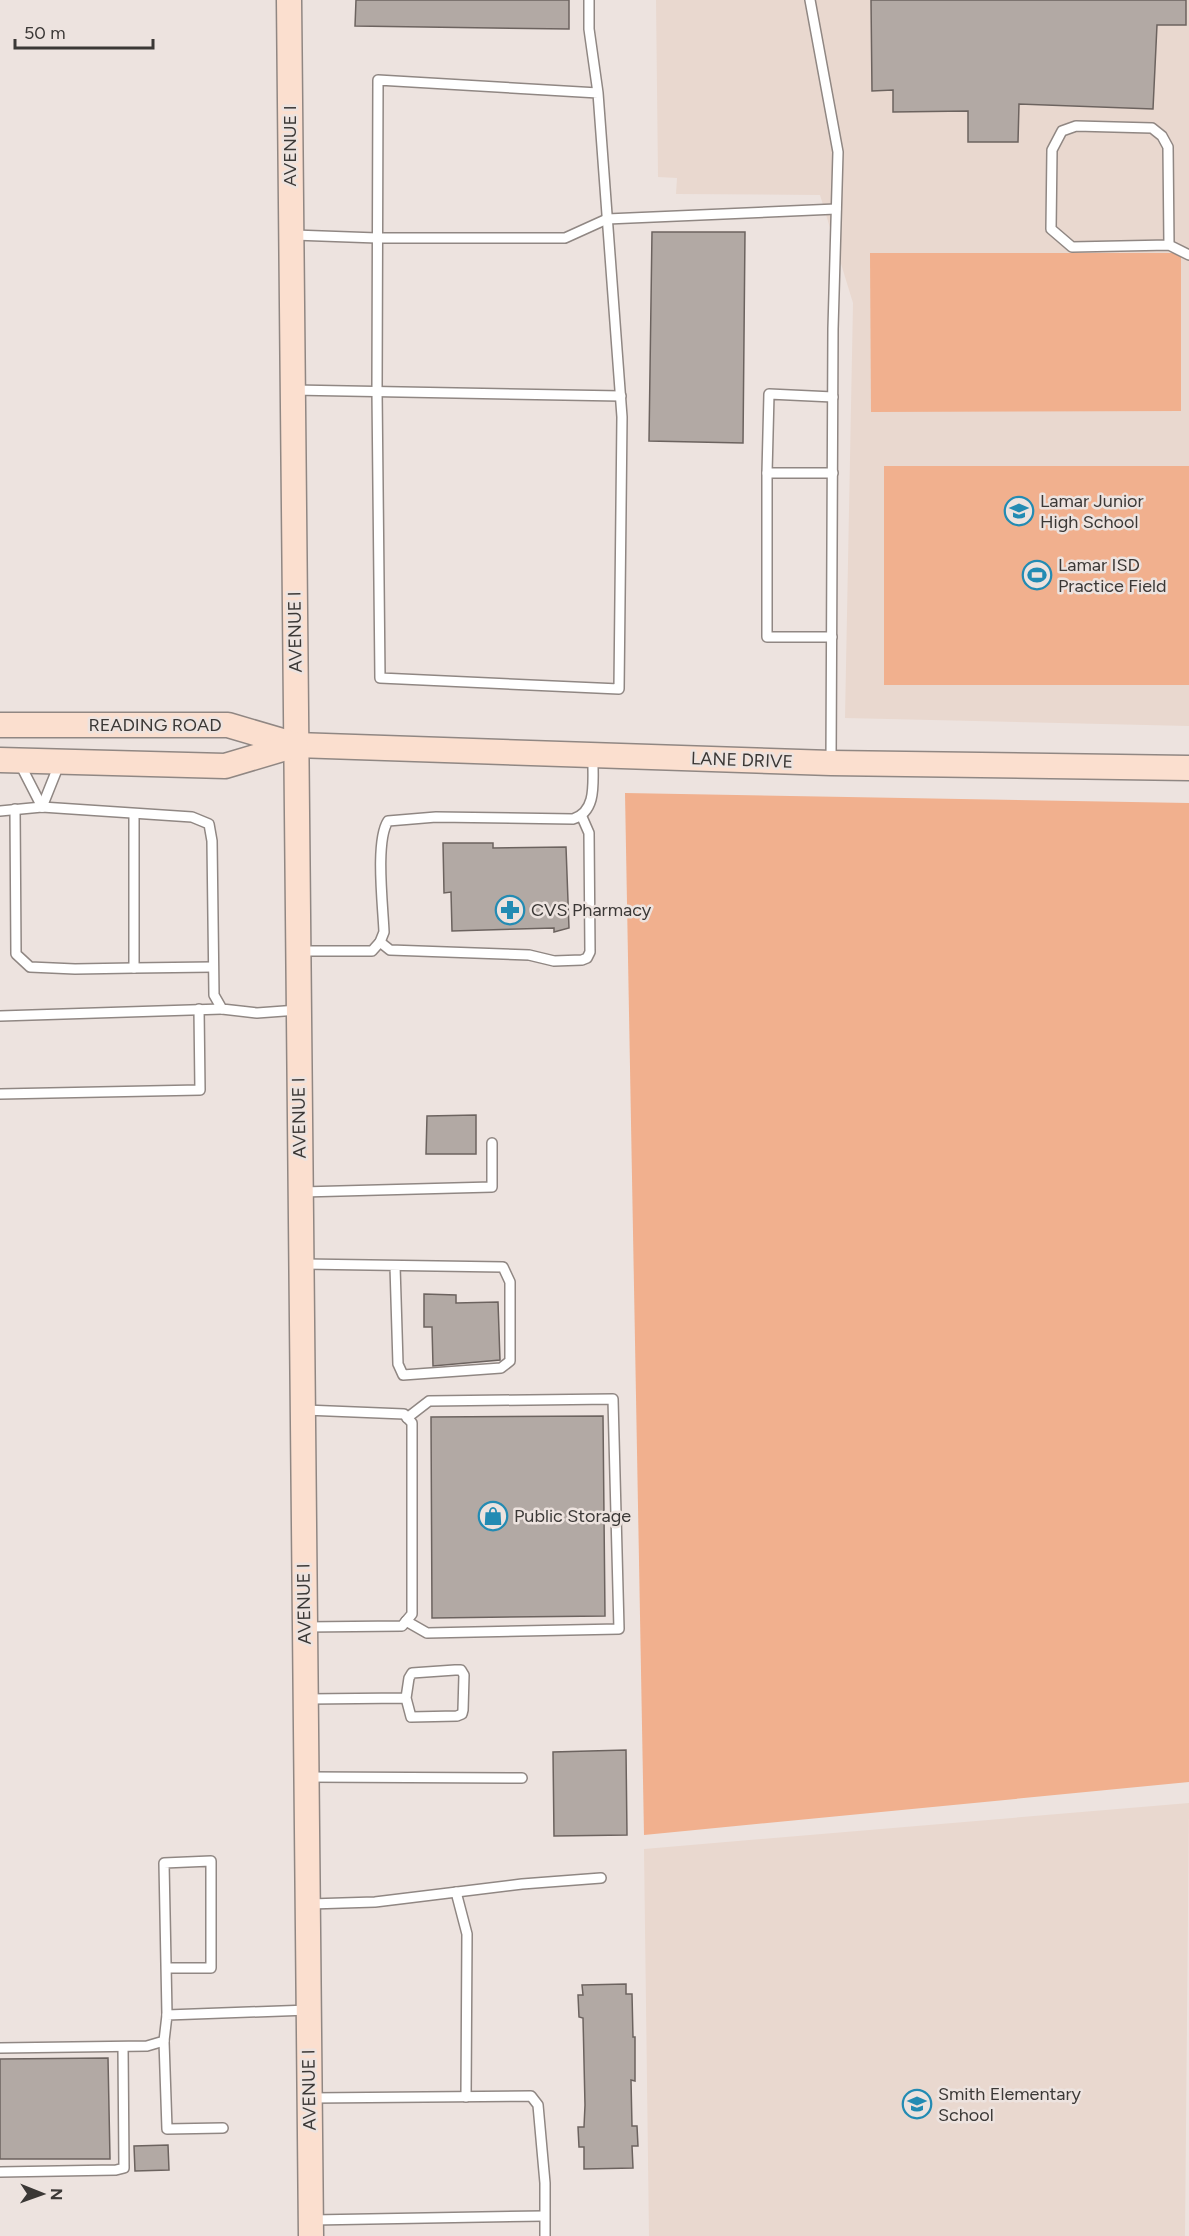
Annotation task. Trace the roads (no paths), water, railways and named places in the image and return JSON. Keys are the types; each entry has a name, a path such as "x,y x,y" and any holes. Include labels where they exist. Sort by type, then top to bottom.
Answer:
{"main road":[{"name":"AVENUE I","path":"289,0 311,2228"},
{"name":"READING ROAD","path":"0,725 228,725 296,745"},
{"name":"READING ROAD","path":"9,761 225,766 296,745"},
{"name":"LANE DRIVE","path":"296,745 831,763 1189,768"}],"lane":[{"path":"589,0 589,29 597,93 622,417 619,688 380,678 377,391 378,80 597,93"},
{"path":"810,0 838,152 833,397 831,763"},
{"path":"1169,245 1168,147 1162,136 1152,128 1076,126 1062,131 1052,150 1051,229 1062,240 1072,247 1169,245 1189,255"},
{"path":"291,235 377,238 565,238 607,219 836,209"},
{"path":"292,390 621,396"},
{"path":"832,637 767,637 767,473 769,394 833,397"},
{"path":"767,473 833,473"},
{"path":"298,951 372,951 380,942 384,932 381,843 384,826 388,821 436,818 573,819 582,817 588,811 591,800 593,755"},
{"path":"9,761 42,807"},
{"path":"42,807 60,762"},
{"path":"0,811 42,807 192,818 209,824 212,841 214,995 222,1009"},
{"path":"15,809 16,954 30,967 75,969 213,967"},
{"path":"134,814 134,968"},
{"path":"380,942 390,950 411,952 529,955 554,960 587,958 590,952 589,833 582,817"},
{"path":"0,1016 199,1009 257,1013 298,1010"},
{"path":"0,1094 200,1090 199,1009"},
{"path":"300,1192 492,1187 492,1143"},
{"path":"301,1264 503,1267 510,1282 510,1361 501,1368 403,1375 398,1364 395,1266"},
{"path":"406,1622 427,1633 619,1629 613,1399 429,1401 407,1418"},
{"path":"302,1410 404,1414 412,1423 412,1614 402,1626 305,1627"},
{"path":"461,1670 464,1675 463,1710 457,1716 411,1717 406,1698 412,1673 461,1670"},
{"path":"305,1699 406,1698"},
{"path":"306,1778 522,1778"},
{"path":"166,1968 211,1968 211,1861 164,1863 166,1968 164,2042 167,2129 223,2128"},
{"path":"308,1904 375,1902 522,1884 601,1878"},
{"path":"456,1892 467,1934 466,2097"},
{"path":"166,2015 309,2010"},
{"path":"0,2048 123,2047 147,2046 164,2042"},
{"path":"0,2172 124,2168 123,2047"},
{"path":"309,2098 531,2096 538,2105 544,2183 545,2236"},
{"path":"311,2228 544,2216"}],"place":[{"name":"Lamar Junior High School","path":"1019,511"},
{"name":"Lamar ISD Practice Field","path":"1037,575"},
{"name":"CVS Pharmacy","path":"510,910"},
{"name":"Public Storage","path":"493,1516"},
{"name":"Smith Elementary School","path":"917,2104"}]}
